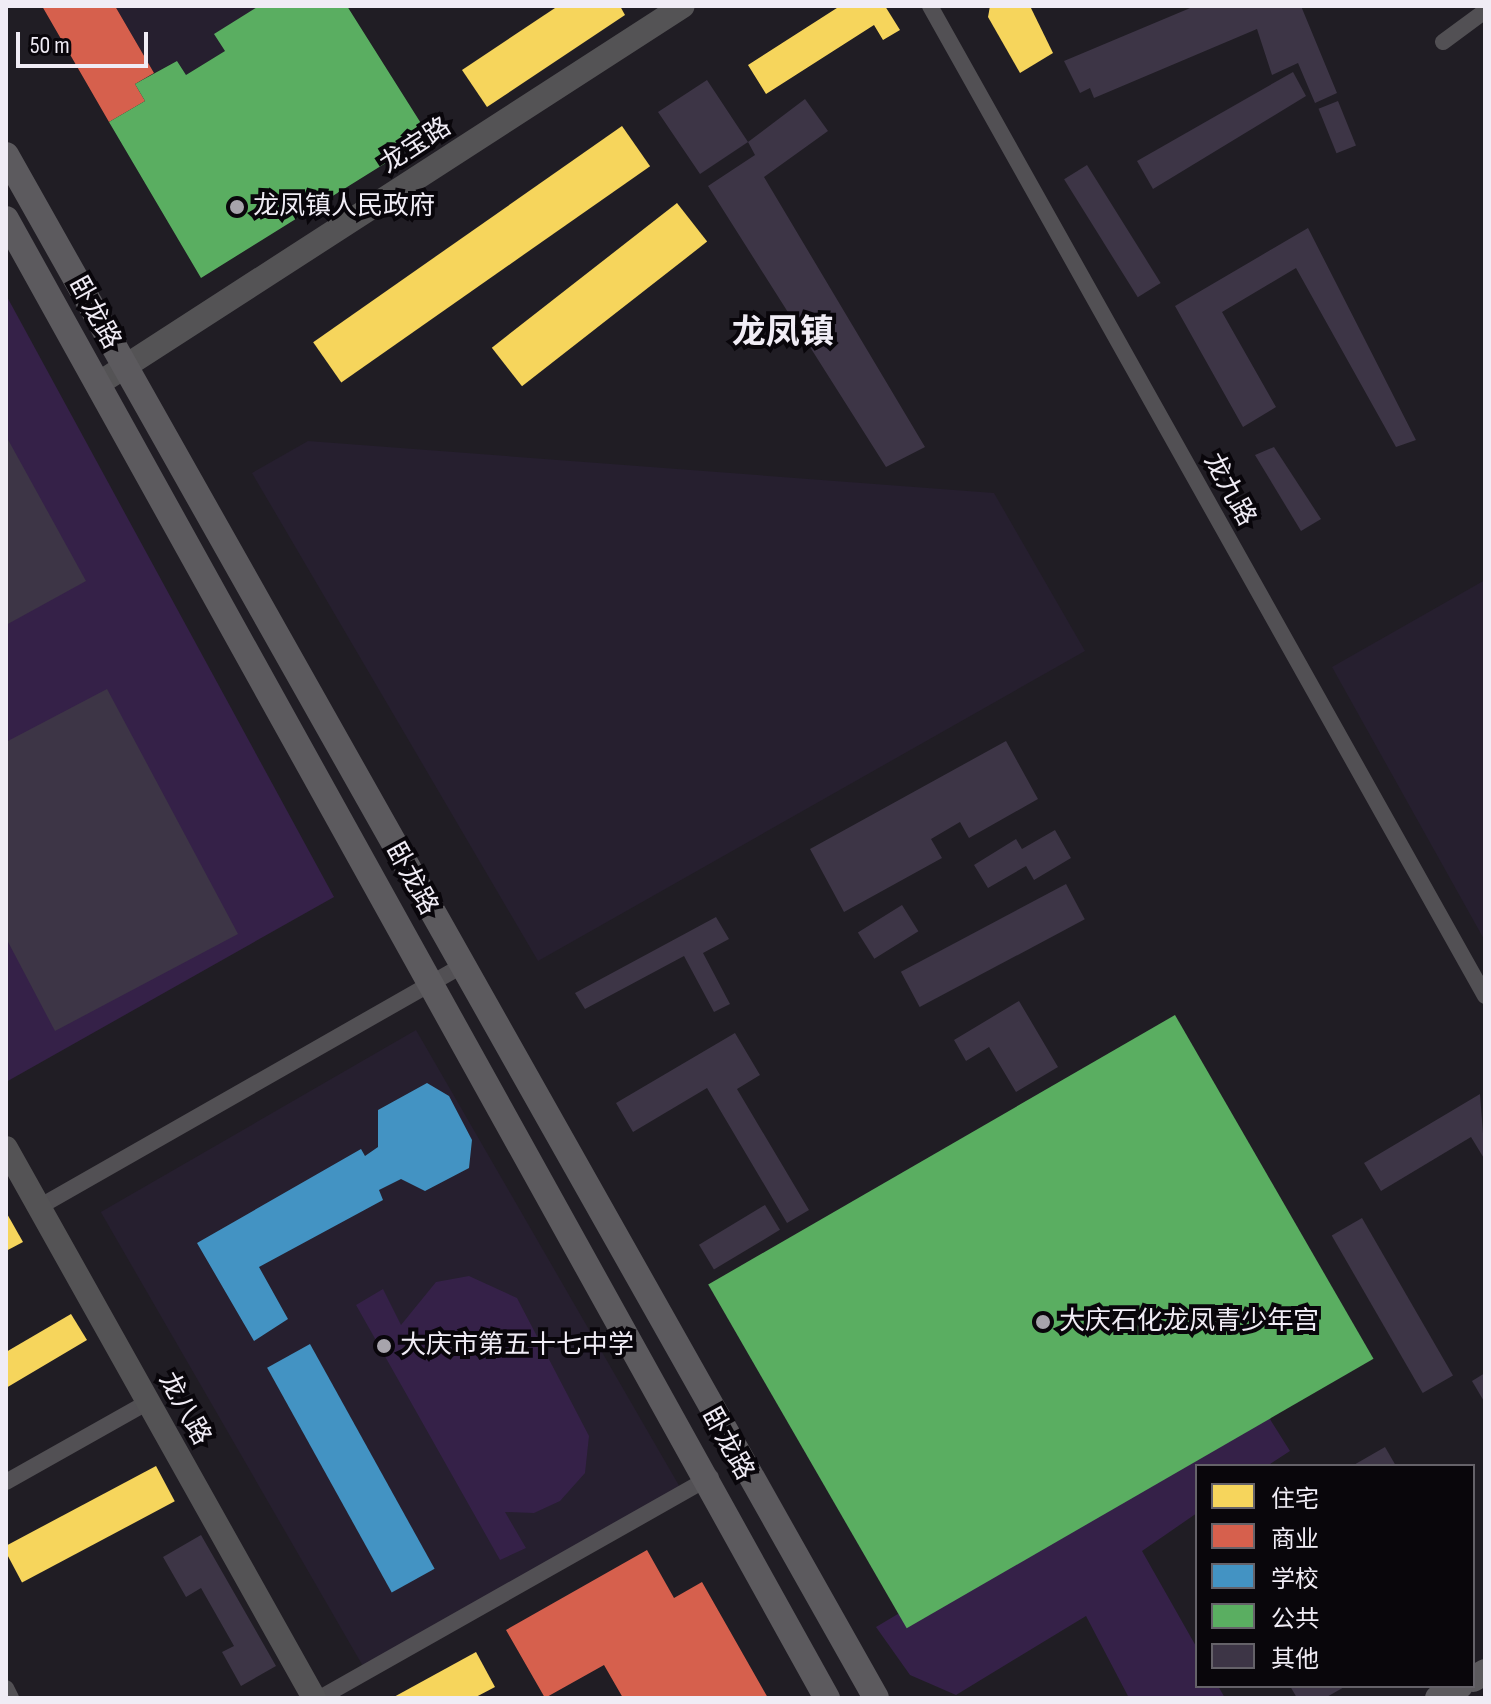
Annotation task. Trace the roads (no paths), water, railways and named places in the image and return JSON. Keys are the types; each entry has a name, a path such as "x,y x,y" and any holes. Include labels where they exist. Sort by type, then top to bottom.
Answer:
{"main road":[{"name":"卧龙路","path":"6,155 816,1602 876,1698"},
{"name":"卧龙路","path":"6,219 711,1477 827,1698"},
{"path":"1438,1698 1456,1688"}],"street":[{"name":"龙宝路","path":"98,384 683,6"},
{"name":"龙九路","path":"930,6 1485,996"},
{"path":"1443,42 1485,11"},
{"path":"39,1207 460,967"},
{"name":"龙八路","path":"6,1148 314,1698"},
{"path":"6,1482 148,1402"},
{"path":"320,1698 711,1477"},
{"path":"6,1688 11,1698"}],"place":[{"name":"龙凤镇人民政府","path":"237,207"},
{"name":"大庆石化龙凤青少年宫","path":"1043,1322"},
{"name":"大庆市第五十七中学","path":"384,1346"}],"district":[{"name":"龙凤镇","path":"783,333"}]}
